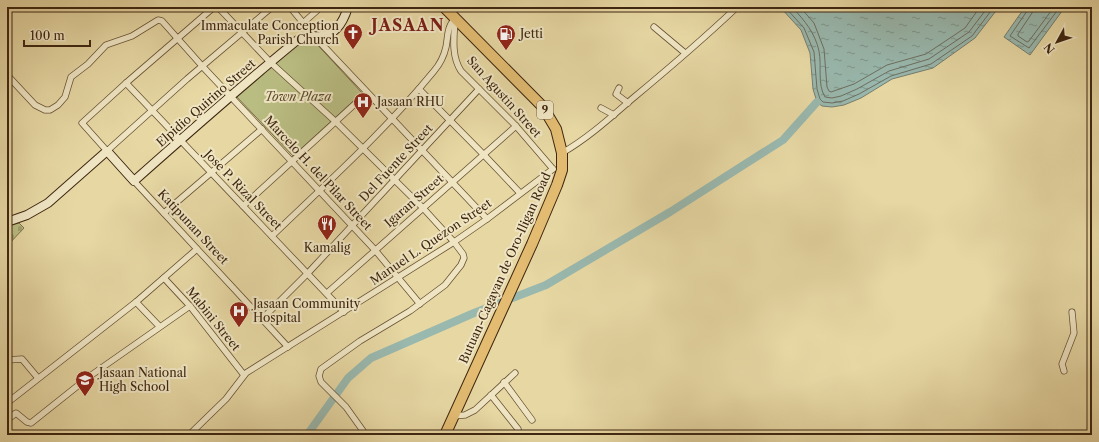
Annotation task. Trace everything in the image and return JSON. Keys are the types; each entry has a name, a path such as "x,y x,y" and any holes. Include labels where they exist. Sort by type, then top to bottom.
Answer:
{"highway":[{"name":"Butuan-Cagayan de Oro-Iligan Road","path":"444,7 543,107 556,129 562,153 558,169 557,185 532,244 445,435"}],"street":[{"path":"126,83 214,7"},
{"path":"218,7 270,62 336,122 423,208 463,254 464,258 461,265 445,285 410,311 360,341 324,366 319,373 319,379 352,414 366,435"},
{"path":"7,222 27,215 48,203 241,32 272,7"},
{"path":"290,7 314,36 487,220"},
{"path":"303,23 321,7"},
{"name":"Elpidio Quirino Street","path":"134,181 270,62 298,40 308,36 325,36 338,28 344,19 348,7"},
{"path":"562,153 586,138 614,115 707,35 735,8"},
{"path":"272,236 363,148 437,68 446,48 450,25 455,19"},
{"name":"San Agustin Street","path":"455,19 455,56 457,65 461,71 558,169"},
{"name":"Marcelo H. del Pilar Street","path":"7,75 35,105 41,109 50,110 58,106 62,101 71,77 88,64 106,45 132,36 158,20 162,21 375,250 420,304"},
{"path":"654,27 685,53"},
{"path":"454,34 466,30"},
{"name":"Jose P. Rizal Street","path":"126,83 344,312"},
{"name":"Katipunan Street","path":"126,83 82,123 288,347"},
{"path":"619,88 616,94 628,103"},
{"path":"419,89 520,193"},
{"name":"Del Fuente Street","path":"262,319 308,274 479,89"},
{"path":"243,206 368,93"},
{"path":"601,108 614,115"},
{"name":"Igaran Street","path":"327,293 516,126"},
{"path":"164,213 212,174 262,129"},
{"name":"Manuel L. Quezon Street","path":"189,435 226,399 244,375 454,242 487,220 520,193 558,169"},
{"path":"7,403 136,302 197,249"},
{"name":"Mabini Street","path":"164,278 190,306 244,375"},
{"path":"136,302 159,326"},
{"path":"7,420 17,413 27,422 31,423 90,376 159,326 190,306"},
{"path":"1064,371 1062,364 1074,333 1072,312"},
{"path":"7,360 22,359 38,378"},
{"path":"453,416 468,414 475,410 515,373"},
{"path":"504,382 532,420"},
{"path":"491,395 518,429"}],"green space":[{"name":"Town Plaza","path":"313,40 362,93 293,156 236,96 302,41"},
{"path":"19,223 24,228 7,246 7,226"}],"water":[{"path":"780,7 999,7 975,38 933,68 892,79 861,98 844,105 832,107 822,106 817,102 813,89 810,53 801,30"},
{"path":"1025,7 1065,7 1030,55 1004,37"}],"waterway":[{"path":"307,435 348,378 371,358 474,313 546,285 670,212 783,140 817,102"}],"place":[{"name":"Immaculate Conception Parish Church","path":"353,50"},
{"name":"Jetti","path":"506,51"},
{"name":"Jasaan RHU","path":"363,119"},
{"name":"Kamalig","path":"327,241"},
{"name":"Jasaan Community Hospital","path":"239,328"},
{"name":"Jasaan National High School","path":"85,397"}],"district":[{"name":"JASAAN","path":"408,25"}]}
